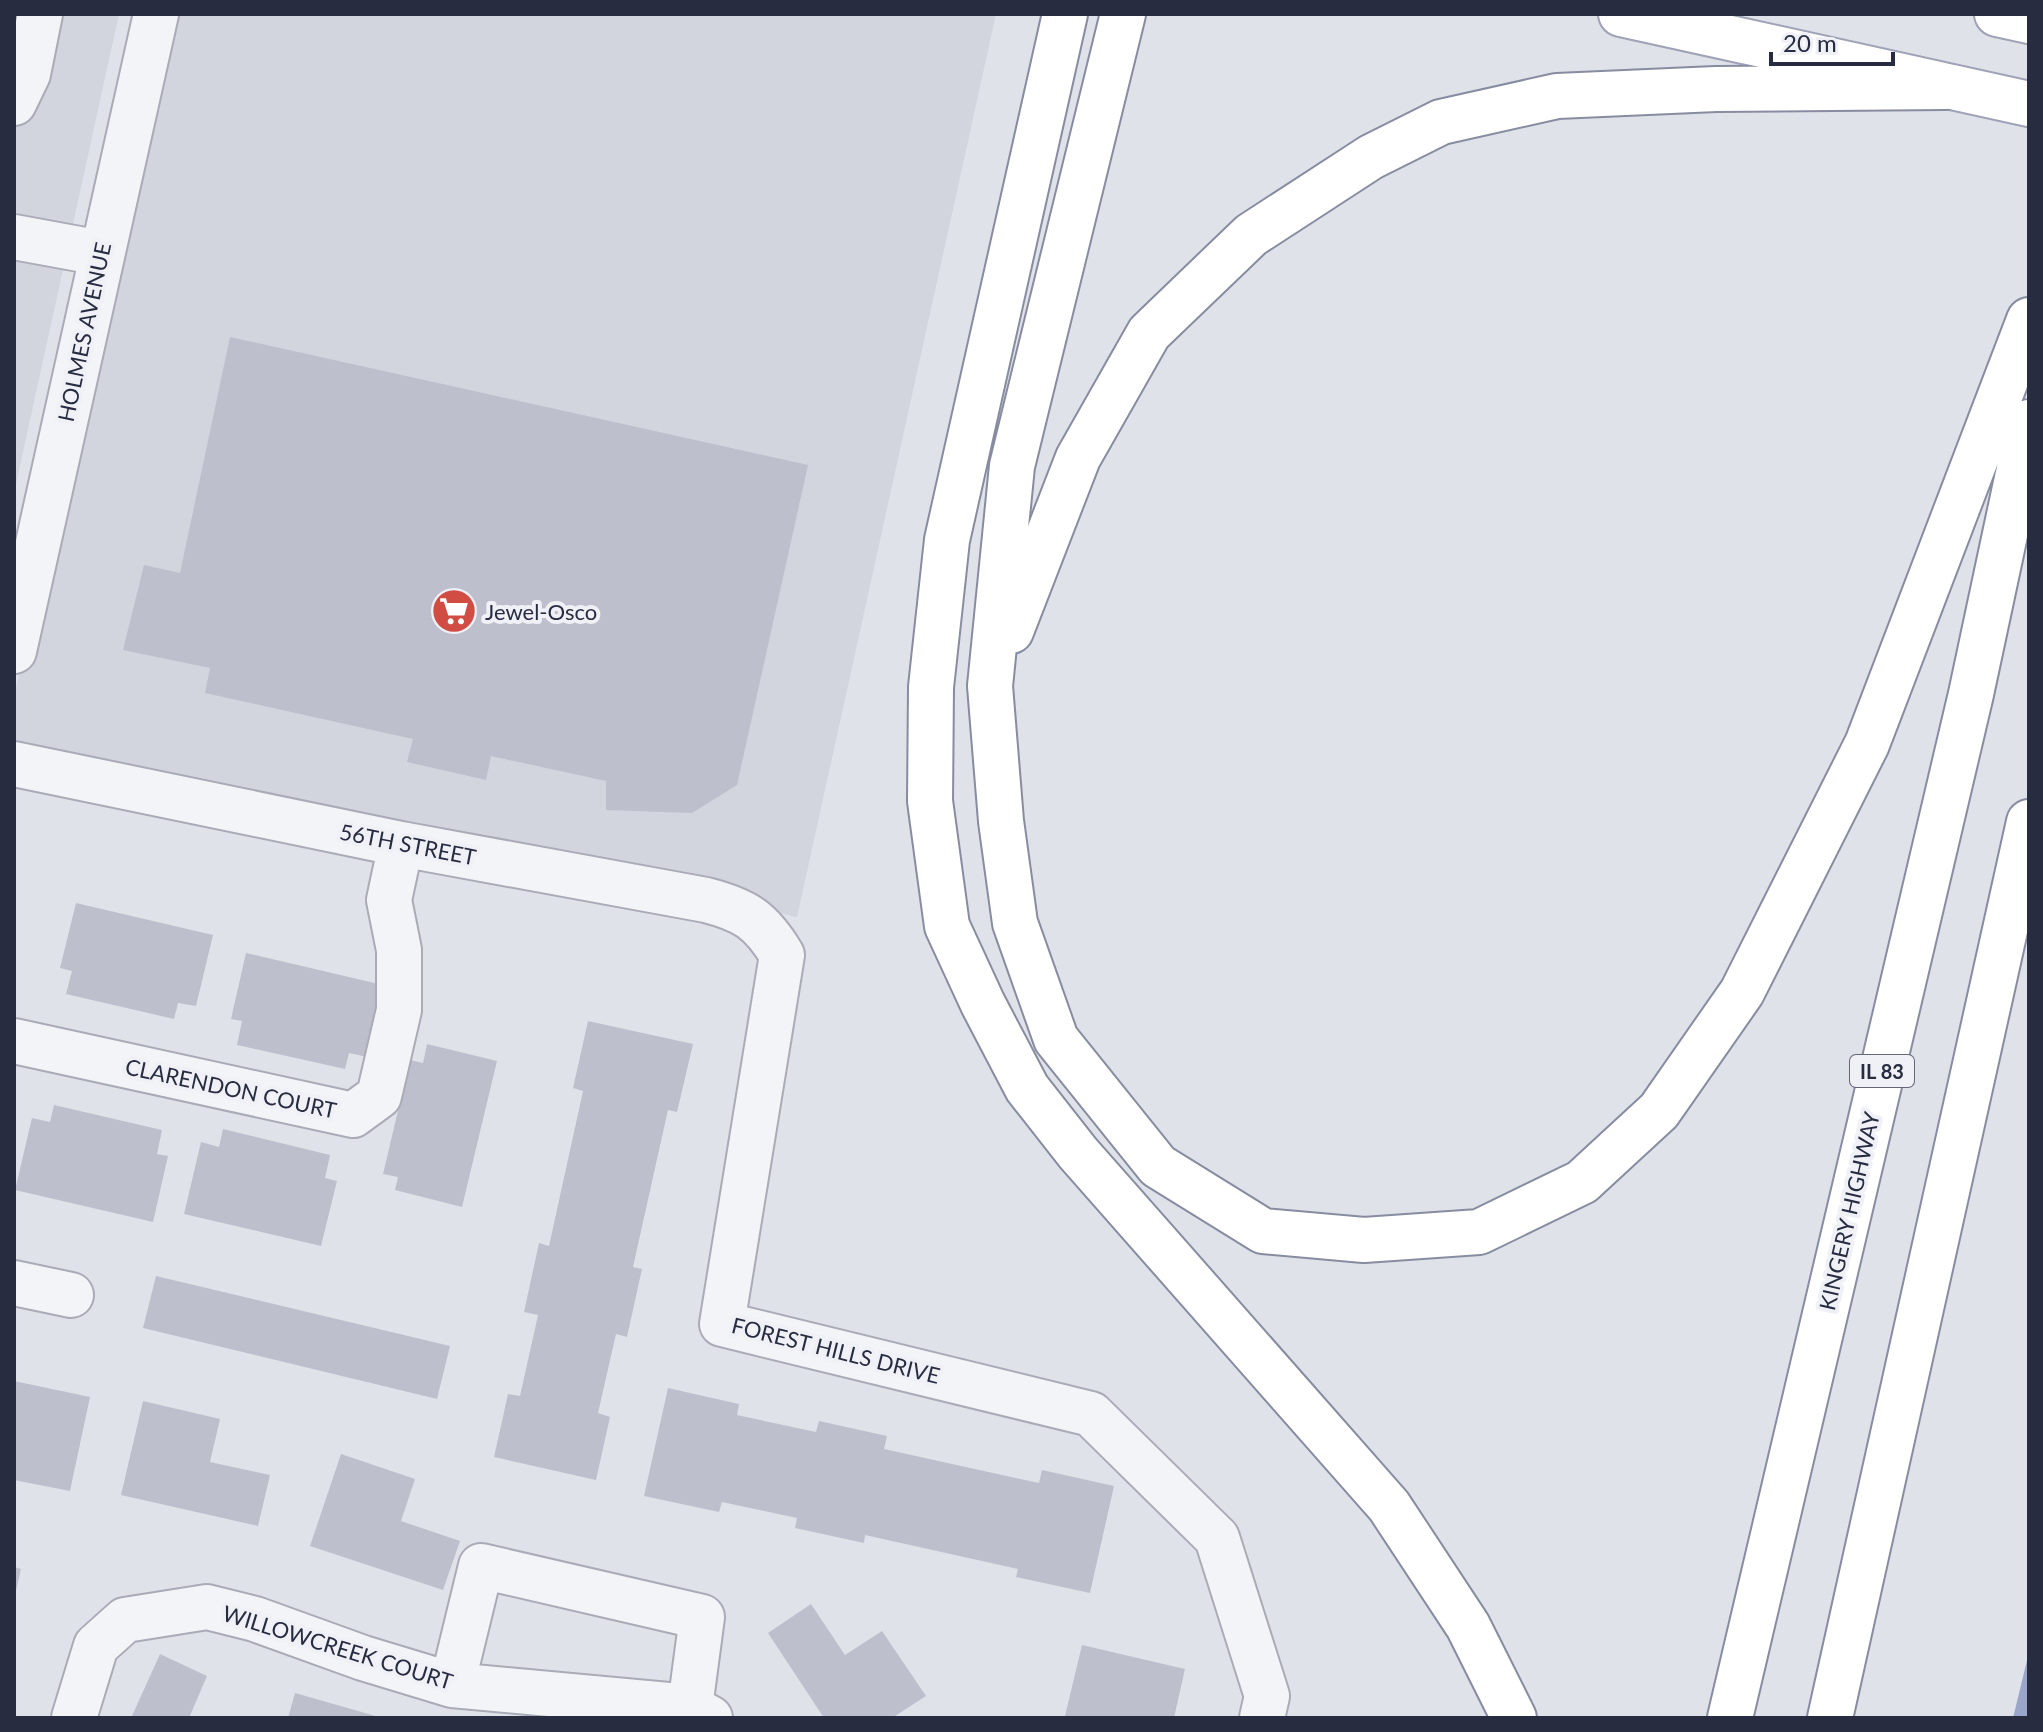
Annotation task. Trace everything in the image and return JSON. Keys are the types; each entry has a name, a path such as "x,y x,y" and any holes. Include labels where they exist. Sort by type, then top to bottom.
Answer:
{"main road":[{"path":"1065,14 947,540 931,687 930,801 947,926 1027,1088 1078,1153 1389,1506 1468,1626 1514,1718"},
{"path":"1123,14 1012,466 990,686 1001,821 1015,923 1056,1039 1158,1166 1263,1231 1364,1240 1479,1232 1582,1182 1659,1111 1742,992 1867,744 2029,320"},
{"path":"1621,14 2029,104"},
{"path":"1997,14 2029,21"},
{"path":"990,686 1078,458 1149,333 1251,235 1371,157 1441,122 1557,96 1716,89 1945,87"},
{"name":"KINGERY HIGHWAY","path":"1730,1718 1971,694 2029,422"},
{"path":"1830,1718 2029,822"}],"street":[{"path":"14,103 28,74 40,14"},
{"name":"HOLMES AVENUE","path":"15,638 156,14"},
{"path":"14,237 101,253"},
{"name":"56TH STREET","path":"14,764 401,844 737,908 768,932 782,955"},
{"name":"CLARENDON COURT","path":"14,1041 353,1115 379,1096 399,1010 399,950 389,900 401,844"},
{"name":"FOREST HILLS DRIVE","path":"782,955 722,1324 1091,1414 1217,1538 1267,1696 1262,1718"},
{"path":"14,1283 71,1295"},
{"path":"452,1685 481,1566 702,1617 700,1712"},
{"name":"WILLOWCREEK COURT","path":"74,1718 96,1646 125,1620 207,1607 255,1619 363,1658 452,1685 700,1712"}],"shaded area":[{"path":"14,14 119,14 14,493"},
{"path":"166,14 996,14 797,917 14,749 14,697"}],"water":[{"path":"2029,1652 2029,1718 2013,1718"}],"building":[{"name":"Jewel-Osco","path":"230,337 808,465 737,785 692,813 606,810 606,781 491,756 486,780 407,762 413,739 205,693 210,668 123,650 144,565 180,573"},
{"path":"76,903 213,935 196,1006 178,1003 174,1019 66,994 72,971 60,968"},
{"path":"246,953 383,985 367,1057 349,1053 345,1069 237,1045 242,1021 231,1019"},
{"path":"588,1021 693,1044 677,1112 668,1110 633,1267 642,1269 627,1337 616,1334 598,1413 610,1417 596,1480 494,1457 508,1394 520,1396 538,1315 524,1312 539,1243 549,1246 583,1091 573,1088"},
{"path":"427,1044 497,1061 462,1207 395,1190 398,1177 383,1174 410,1060 423,1063"},
{"path":"54,1105 162,1130 157,1154 168,1156 153,1222 15,1190 32,1118 50,1122"},
{"path":"223,1129 330,1155 325,1178 337,1181 321,1246 184,1214 201,1142 219,1147"},
{"path":"156,1276 450,1346 437,1399 143,1328"},
{"path":"14,1381 90,1397 70,1491 14,1480"},
{"path":"668,1388 739,1404 737,1415 816,1432 819,1421 887,1436 884,1449 1039,1483 1042,1470 1114,1486 1090,1593 1016,1577 1018,1569 865,1535 864,1543 795,1528 797,1518 722,1502 719,1512 644,1496"},
{"path":"143,1401 220,1419 210,1462 270,1475 258,1526 121,1495"},
{"path":"341,1454 415,1479 401,1521 460,1541 443,1590 310,1546"},
{"path":"14,1567 21,1569 15,1595 14,1595"},
{"path":"811,1604 845,1655 882,1631 926,1696 892,1718 824,1718 768,1633"},
{"path":"1082,1645 1185,1669 1174,1718 1065,1716"},
{"path":"160,1654 207,1676 189,1718 131,1718"},
{"path":"295,1693 379,1717 379,1718 288,1718"}],"place":[{"name":"Jewel-Osco","path":"454,611"}]}
